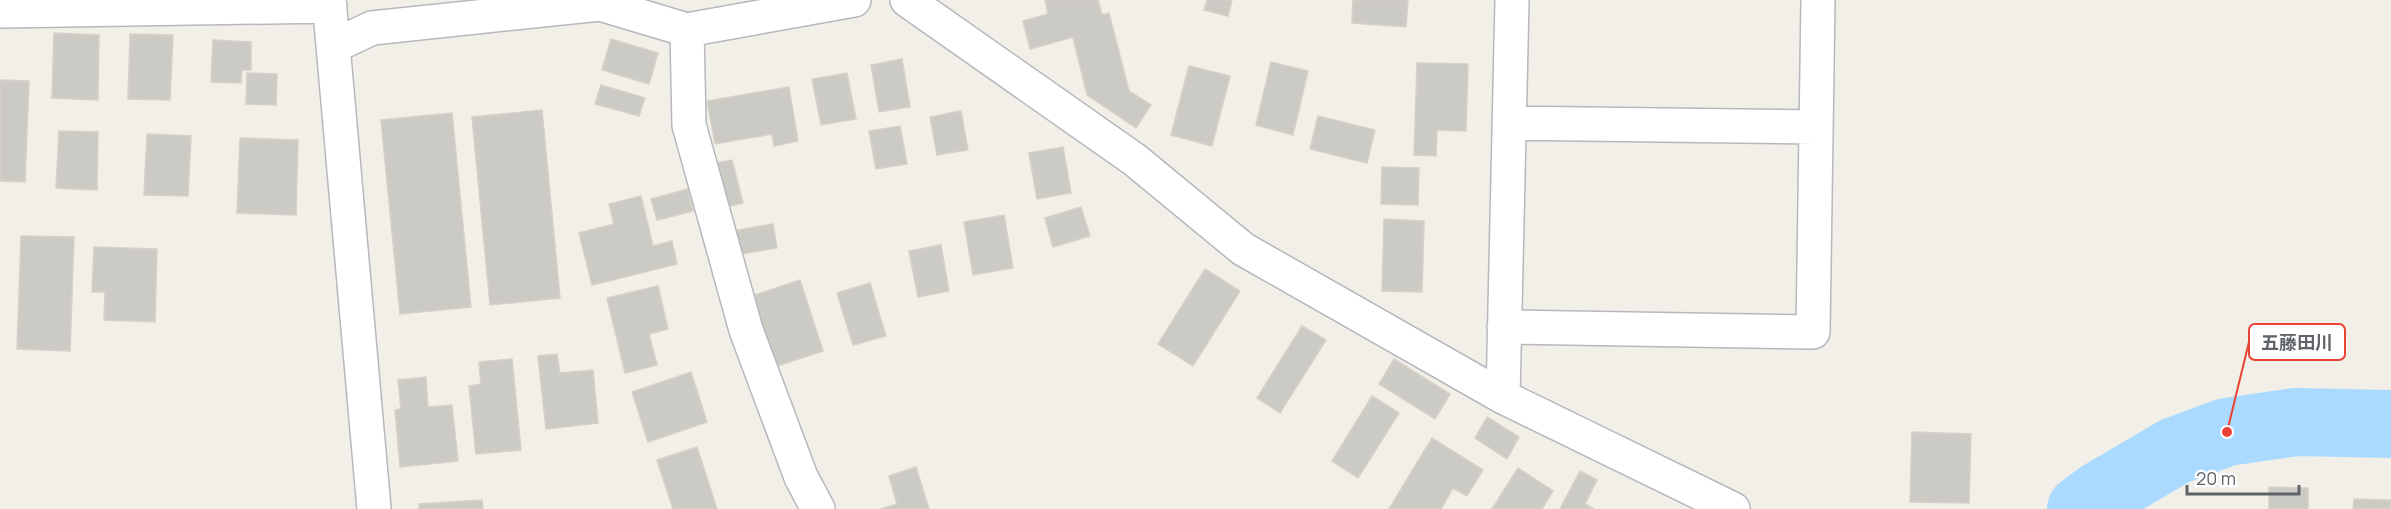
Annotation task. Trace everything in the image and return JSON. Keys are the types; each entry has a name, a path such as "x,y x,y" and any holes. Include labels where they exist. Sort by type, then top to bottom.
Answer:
{"street":[{"path":"334,46 372,28 597,2 687,30 854,0"},
{"path":"907,0 1135,160 1243,249 1503,397 1733,509"},
{"path":"1503,397 1512,0"},
{"path":"1504,327 1813,332 1818,0"},
{"path":"0,11 329,3 374,509"},
{"path":"687,30 689,126 746,330 801,477 818,509"},
{"path":"1509,123 1816,128"}],"building":[{"path":"1045,0 1098,0 1102,15 1109,13 1129,91 1151,105 1136,128 1087,95 1073,37 1030,49 1023,21 1048,14"},
{"path":"1207,0 1232,0 1228,16 1204,10"},
{"path":"1353,0 1408,0 1406,27 1352,23"},
{"path":"54,33 99,35 98,100 52,98"},
{"path":"130,34 173,35 170,100 128,99"},
{"path":"611,39 658,53 649,84 602,70"},
{"path":"213,40 251,42 251,70 242,70 241,83 211,82"},
{"path":"902,59 910,107 879,112 871,65"},
{"path":"1271,62 1308,71 1293,135 1256,125"},
{"path":"1417,63 1468,64 1466,131 1437,130 1436,156 1414,155"},
{"path":"1189,66 1230,76 1212,146 1171,135"},
{"path":"247,73 277,74 276,105 246,104"},
{"path":"847,73 856,119 821,125 812,79"},
{"path":"0,80 29,81 25,182 0,181"},
{"path":"601,85 645,98 639,116 595,104"},
{"path":"789,87 798,141 774,146 772,134 715,144 707,101"},
{"path":"542,110 560,298 490,305 472,117"},
{"path":"961,111 968,150 937,155 930,117"},
{"path":"452,113 471,307 400,314 381,120"},
{"path":"1318,116 1375,130 1367,163 1310,149"},
{"path":"900,126 907,164 876,169 869,131"},
{"path":"59,131 98,132 97,190 56,188"},
{"path":"147,134 191,136 188,196 144,195"},
{"path":"240,138 298,140 296,215 237,213"},
{"path":"1063,147 1071,193 1037,199 1029,153"},
{"path":"732,160 743,203 726,207 715,163"},
{"path":"1382,167 1419,168 1418,205 1381,204"},
{"path":"688,189 693,211 657,220 651,199"},
{"path":"641,196 653,246 672,241 677,264 592,285 579,233 614,224 609,204"},
{"path":"1081,207 1090,236 1053,247 1045,218"},
{"path":"1004,215 1013,268 973,275 964,222"},
{"path":"1384,219 1424,221 1422,292 1382,291"},
{"path":"773,224 777,248 735,255 732,231"},
{"path":"21,236 74,237 70,351 17,349"},
{"path":"941,245 949,291 918,297 909,251"},
{"path":"94,247 157,249 155,322 104,320 105,292 92,292"},
{"path":"1205,269 1240,291 1193,366 1158,344"},
{"path":"800,280 823,351 774,367 752,296"},
{"path":"870,283 886,336 853,345 837,293"},
{"path":"658,286 668,329 649,334 657,365 625,373 607,298"},
{"path":"1302,326 1326,340 1280,413 1257,398"},
{"path":"557,354 560,373 593,370 598,423 546,429 538,356"},
{"path":"512,359 521,450 476,454 469,386 481,384 479,362"},
{"path":"1394,359 1450,394 1435,419 1379,384"},
{"path":"691,372 707,422 648,442 632,392"},
{"path":"426,377 428,407 452,405 458,461 400,467 395,410 401,409 398,380"},
{"path":"1372,396 1399,413 1358,478 1332,461"},
{"path":"1487,417 1519,437 1507,459 1475,438"},
{"path":"1912,432 1971,434 1969,503 1910,502"},
{"path":"1432,438 1483,470 1467,496 1453,488 1441,509 1389,509"},
{"path":"697,447 717,509 673,509 657,460"},
{"path":"916,467 929,509 881,509 897,504 889,476"},
{"path":"1518,468 1553,491 1542,509 1492,509"},
{"path":"1580,471 1597,480 1585,504 1594,509 1560,509"},
{"path":"2269,487 2308,488 2308,509 2269,509"},
{"path":"2354,499 2391,500 2391,509 2353,509"},
{"path":"482,500 483,509 419,509 419,504"}],"waterway":[{"path":"2081,509 2100,495 2175,451 2227,432 2296,422 2391,424"}],"place":[{"name":"五藤田川","path":"2227,432"}]}
